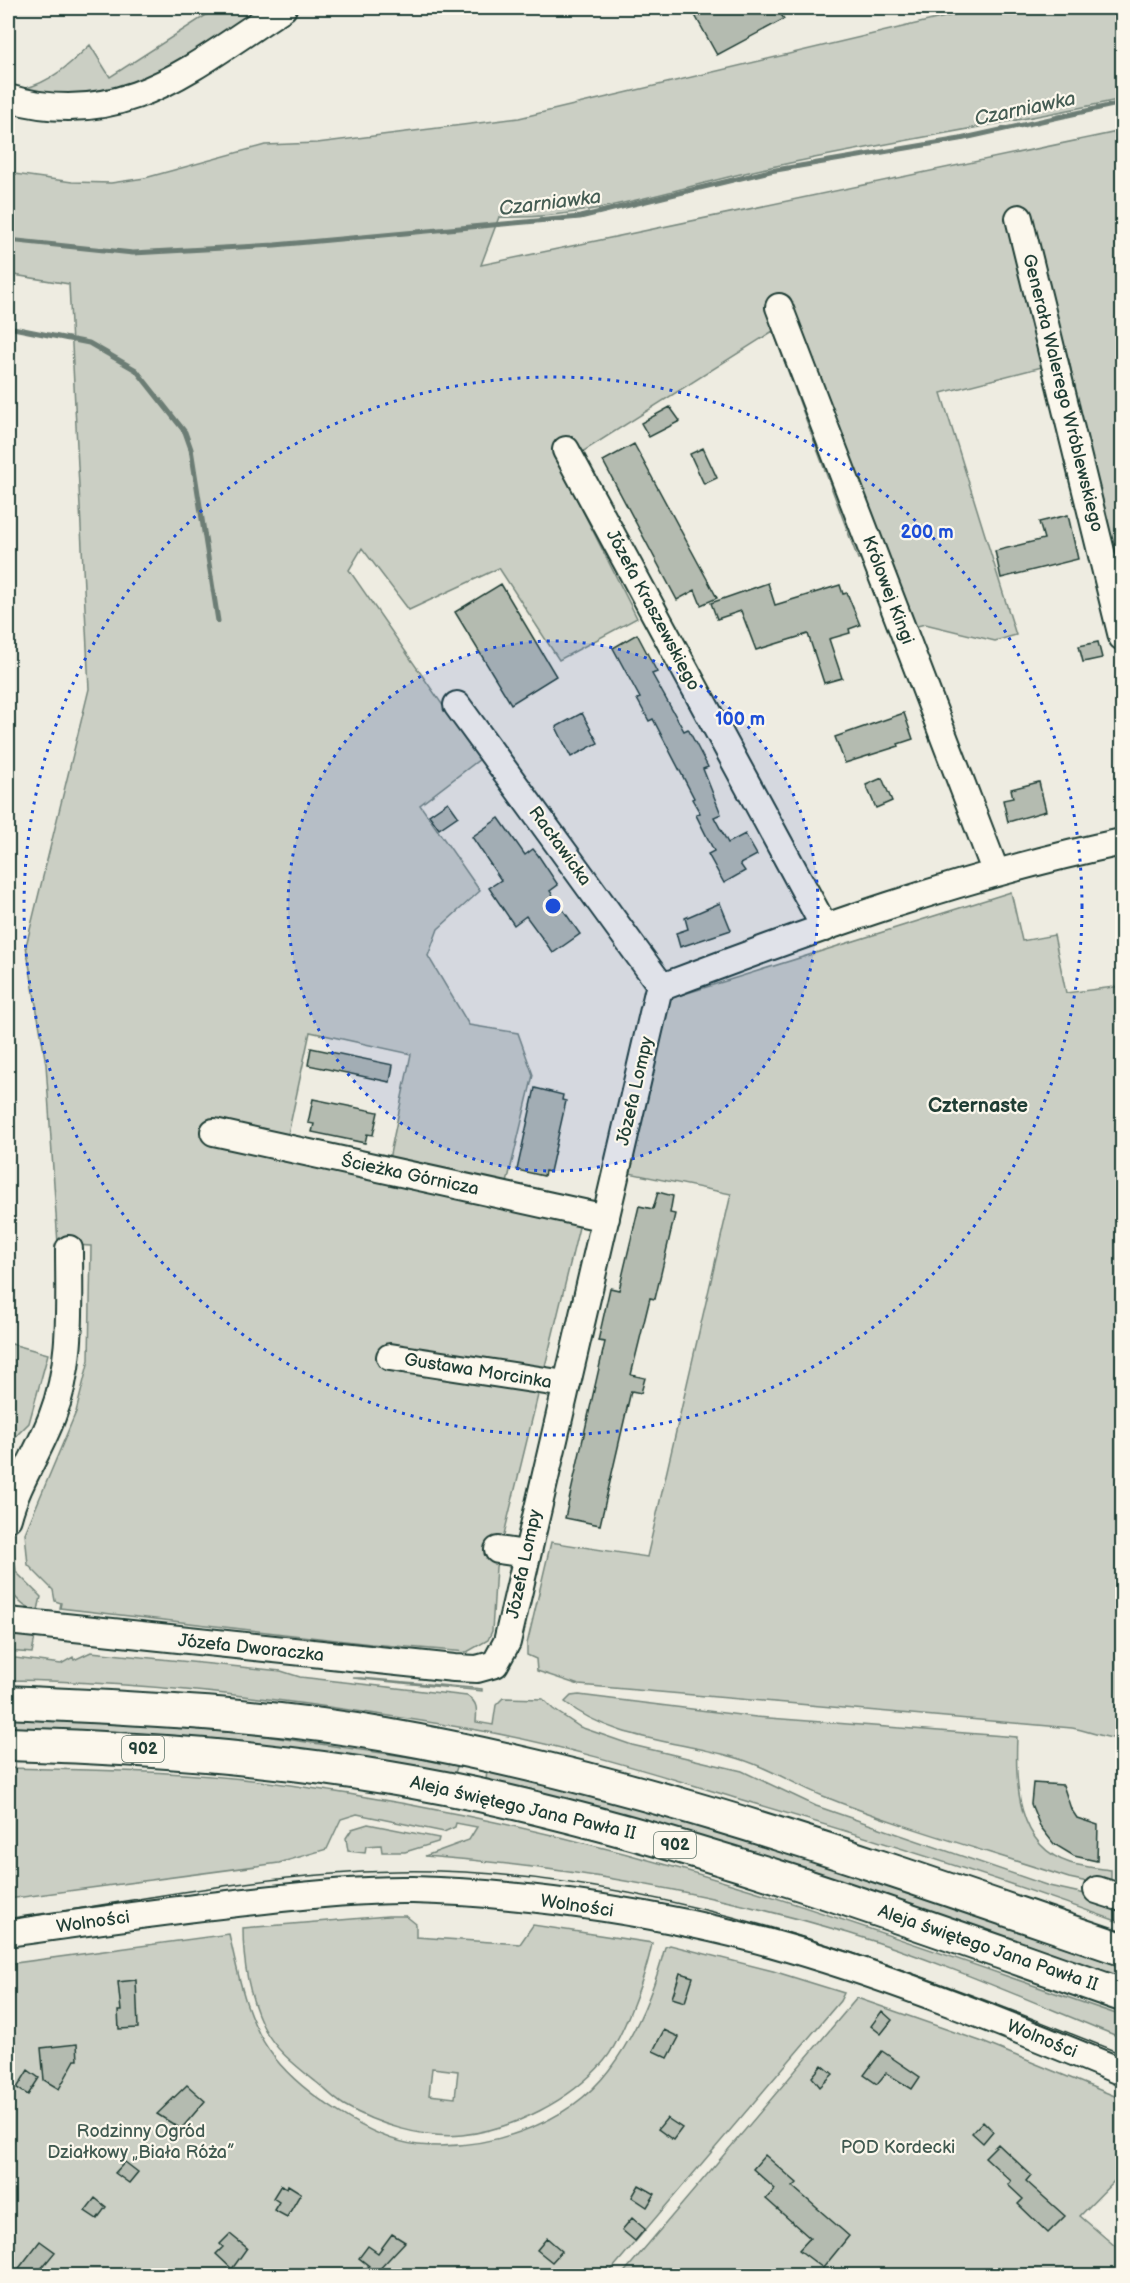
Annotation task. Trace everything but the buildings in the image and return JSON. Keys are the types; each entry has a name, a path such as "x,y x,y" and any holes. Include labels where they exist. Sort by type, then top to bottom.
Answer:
{"main road":[{"name":"902","path":"8,1702 191,1711 295,1721 499,1757 716,1814 816,1844 1122,1949"},
{"name":"Aleja świętego Jana Pawła II","path":"8,1744 212,1754 313,1767 503,1800 628,1831 727,1860 846,1898 1122,1995"}],"street":[{"path":"8,98 61,108 107,104 146,93 179,75 283,8"},
{"name":"Generała Walerego Wróblewskiego","path":"1019,218 1122,637"},
{"name":"Królowej Kingi","path":"779,307 996,873"},
{"name":"Józefa Kraszewskiego","path":"566,450 825,928"},
{"name":"Racławicka","path":"457,705 662,987"},
{"path":"662,987 825,928 996,873 1122,842"},
{"name":"Józefa Lompy","path":"495,1664 507,1642 656,999 662,987"},
{"name":"Ścieżka Górnicza","path":"214,1132 606,1218"},
{"path":"8,1518 53,1416 63,1385 68,1359 69,1249"},
{"name":"Gustawa Morcinka","path":"390,1357 566,1384"},
{"path":"498,1550 526,1554"},
{"name":"Józefa Dworaczka","path":"8,1621 454,1668 477,1670 495,1664"},
{"name":"Wolności","path":"8,1934 223,1904 343,1891 414,1890 543,1901 711,1928 790,1948 988,2017 1122,2072"},
{"path":"1097,1890 1122,1898"}],"green space":[{"path":"217,8 268,8 142,87 55,97 23,89 51,77 90,45 110,77"},
{"path":"983,8 1122,8 1122,99 771,167 602,208 534,216 499,217 481,265 1122,131 1122,613 1069,360 941,393 1016,635 995,641 925,624 909,628 881,552 858,559 773,331 560,466 637,618 559,660 499,568 409,610 362,548 349,570 480,759 420,805 480,891 438,929 428,956 469,1025 518,1033 533,1075 507,1183 389,1159 411,1054 310,1032 284,1153 581,1219 496,1567 492,1631 488,1640 467,1652 371,1644 60,1608 61,1603 55,1601 53,1590 28,1565 25,1533 76,1412 89,1360 91,1246 58,1244 46,1064 26,946 89,689 69,284 8,274 8,173 72,182 111,183 145,178 265,145 317,143 519,118"},
{"path":"1011,892 1022,941 1054,935 1066,993 1122,986 1122,1739 1072,1728 579,1685 537,1671 536,1659 527,1655 527,1644 551,1542 647,1557 731,1194 629,1173 668,999"},
{"path":"8,1343 48,1354 29,1423 8,1444"},
{"path":"12,1535 16,1572 41,1597 38,1610 24,1606 8,1589 8,1561"},
{"path":"8,1634 35,1637 32,1653 8,1651"},
{"path":"91,1652 281,1671 300,1677 467,1696 475,1704 476,1722 493,1725 496,1705 503,1698 543,1699 553,1709 580,1727 632,1745 742,1771 816,1806 1049,1886 1122,1905 1122,1923 836,1828 609,1760 543,1743 477,1730 243,1696 126,1685 8,1680 8,1657 61,1664 73,1657 74,1660"},
{"path":"353,1678 482,1689 482,1691"},
{"path":"579,1695 756,1717 1017,1737 1019,1792 1022,1810 1029,1828 1052,1855 1070,1863 1111,1870 1111,1887 1069,1878 884,1819 823,1796 740,1759 649,1738 605,1725 565,1702 571,1696"},
{"path":"8,1718 122,1723 251,1734 458,1764 455,1773 301,1750 8,1730"},
{"path":"8,1768 149,1772 255,1780 464,1815 580,1842 694,1873 798,1905 1122,2016 1122,2038 917,1956 796,1918 744,1905 585,1874 425,1856 469,1840 477,1827 456,1823 455,1827 444,1832 357,1814 341,1819 327,1849 279,1863 8,1899"},
{"path":"487,1772 648,1812 808,1860 1122,1967 1122,1978 734,1847 486,1779"},
{"path":"368,1824 439,1838 438,1842 405,1852 382,1852 381,1845 366,1846 365,1853 348,1851 346,1838 352,1829"},
{"path":"406,1916 416,1924 416,1937 520,1944 533,1925 652,1943 640,1987 619,2037 604,2061 590,2075 575,2089 540,2111 501,2127 482,2132 447,2136 401,2129 357,2112 337,2100 286,2057 263,2026 254,2003 244,1953 243,1928","holes":["432,2068 458,2071 455,2098 429,2095"]},
{"name":"Rodzinny Ogród Działkowy „Biała Róża”","path":"229,1934 250,2014 264,2043 286,2071 339,2113 380,2134 418,2145 471,2144 523,2131 548,2120 592,2090 628,2042 643,2011 665,1947 670,1945 773,1971 844,1993 840,2001 607,2275 8,2276 8,1964"},
{"name":"POD Kordecki","path":"857,1998 980,2041 1122,2099 1122,2173 1080,2216 1122,2252 1122,2275 621,2276"}],"waterway":[{"name":"Czarniawka","path":"8,240 133,253 275,245 580,217 770,171 960,139 1122,103"},
{"path":"8,327 89,343 136,370 185,432 191,449 218,621"}],"tram line":[{"path":"8,1920 250,1882 348,1873 396,1871 489,1874 583,1885 675,1903 767,1926 948,1986 1122,2054"}],"district":[{"name":"Czternaste","path":"978,1106"}]}
